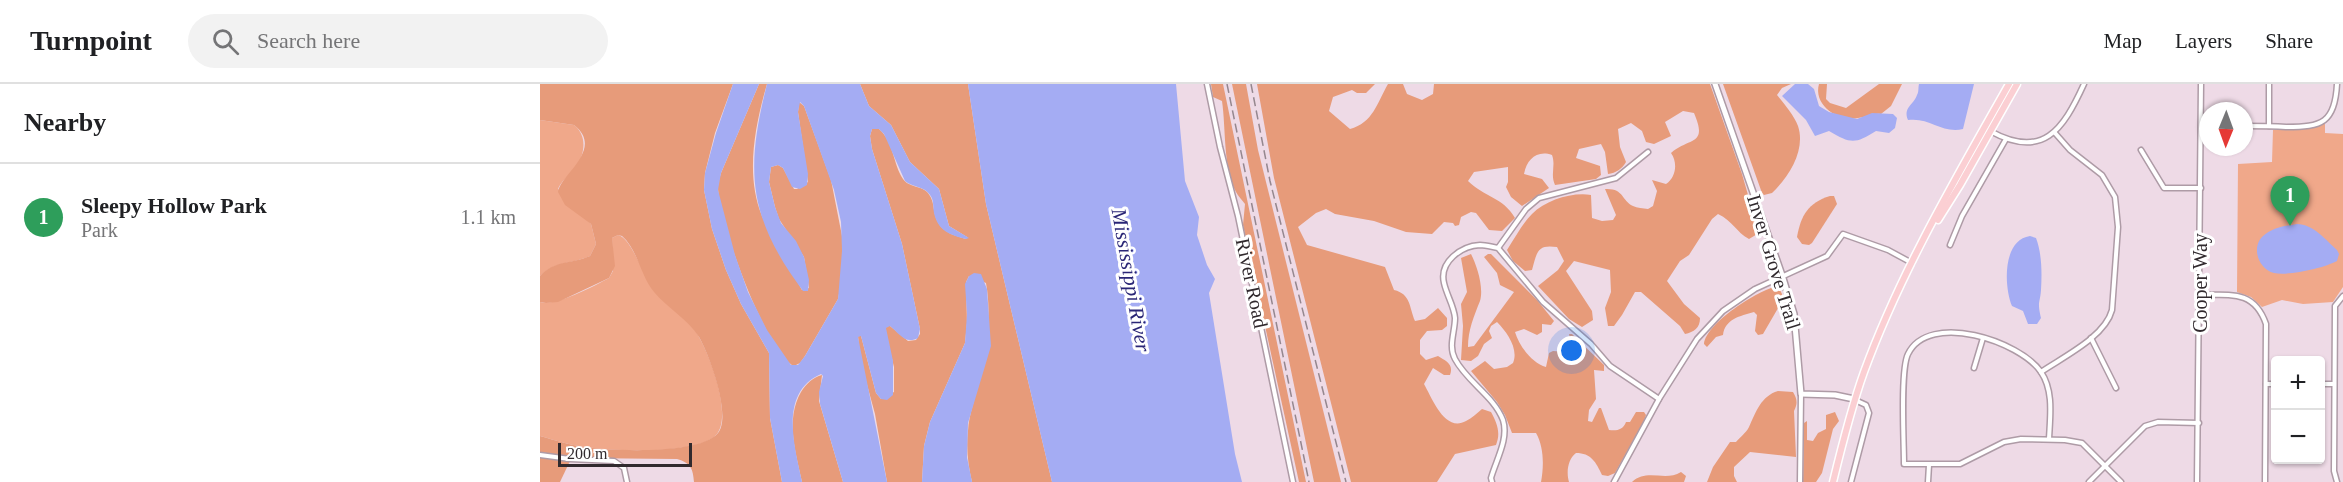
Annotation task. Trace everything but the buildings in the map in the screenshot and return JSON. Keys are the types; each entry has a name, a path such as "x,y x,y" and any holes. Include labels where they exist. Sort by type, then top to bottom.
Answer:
{"main road":[{"path":"1833,482 1854,399 1884,322 1912,263 1932,227 1960,185 2009,84"},
{"path":"1987,129 2017,84"}],"street":[{"name":"River Road","path":"1207,84 1238,216 1293,482"},
{"name":"Inver Grove Trail","path":"1715,84 1794,314 1801,394 1800,482"},
{"path":"1987,129 2006,139 2032,142 2055,133 2069,113 2084,84"},
{"name":"Cooper Way","path":"2201,84 2201,102"},
{"path":"2269,84 2269,126"},
{"path":"2253,126 2311,127 2324,121 2334,107 2337,84"},
{"path":"2041,372 2103,328 2112,310 2118,227 2117,207 2106,179 2070,150 2055,133"},
{"path":"1950,245 1962,216 2006,139"},
{"path":"2141,150 2164,188 2201,188"},
{"path":"1498,248 1526,210 1539,198 1616,178 1648,152"},
{"name":"Cooper Way","path":"2197,482 2201,156"},
{"path":"1614,482 1659,399 1696,339 1723,311 1755,289 1827,256 1843,234 1888,250 1912,263"},
{"path":"1492,482 1491,478 1504,438 1503,421 1495,406 1461,371 1453,355 1452,338 1455,319 1443,281 1445,267 1456,253 1481,245 1498,248 1543,302 1591,344 1610,366 1659,399"},
{"path":"2200,295 2234,295 2248,299 2260,310 2266,324 2265,482"},
{"path":"2337,482 2334,471 2333,384 2335,306 2343,296"},
{"path":"2049,439 2050,396 2041,372 2017,350 1983,338 1942,333 1922,339 1911,348 1907,357 1905,376 1904,464 1960,464 2004,442 2021,439 2049,439 2082,443 2121,482"},
{"path":"1974,368 1983,338"},
{"path":"2091,338 2116,388"},
{"path":"2266,384 2271,384"},
{"path":"2325,384 2333,384"},
{"path":"1801,394 1835,395 1854,399 1866,405 1869,413 1851,482"},
{"path":"2089,482 2145,426 2158,422 2199,423"},
{"path":"540,455 612,461 623,466 627,482"},
{"path":"1928,482 1929,465"}],"shaded area":[{"path":"540,84 733,84 715,133 705,173 704,190 712,229 726,270 741,304 769,353 770,418 782,482 694,482 690,467 677,459 577,458 540,452 540,436 568,444 615,450 655,450 693,445 708,440 718,433 722,425 722,413 718,385 699,337 689,324 654,292 632,248 622,236 612,238 615,266 609,278 558,302 540,302 540,276 551,267 590,256 596,244 591,224 565,205 558,192 583,152 585,143 582,134 574,125 540,120"},
{"path":"759,84 767,84 754,150 754,184 757,200 771,235 802,290 809,288 804,257 779,219 769,182 771,167 778,165 783,168 794,189 808,182 798,112 799,102 804,106 831,180 842,236 842,278 838,299 805,356 800,363 794,366 783,356 757,312 734,254 718,186 721,173"},
{"path":"860,84 968,84 986,204 1052,482 972,482 967,444 968,431 984,356 988,295 986,283 969,276 966,282 965,343 930,422 924,446 922,482 887,482 875,414 860,359 858,336 861,336 876,393 881,399 894,392 894,367 885,331 886,326 890,326 908,341 916,340 920,329 902,244 872,149 870,136 872,129 879,129 888,140 903,179 908,184 925,190 929,195 935,216 944,230 966,239 967,237 949,226 939,189 910,162 891,125 869,106"},
{"path":"1211,84 1223,84 1306,482 1299,482 1243,225 1245,204 1237,194 1232,182 1227,160 1222,101 1213,97"},
{"path":"1232,84 1246,84 1258,150 1341,482 1314,482"},
{"path":"1257,84 1375,84 1366,93 1357,93 1352,90 1333,97 1329,111 1350,129 1369,117 1388,84 1403,84 1407,94 1422,100 1433,94 1434,84 1710,84 1742,174 1759,233 1749,239 1718,214 1712,219 1689,255 1680,261 1667,281 1684,304 1700,318 1696,329 1685,334 1680,326 1641,292 1635,292 1614,326 1608,326 1605,308 1611,292 1610,270 1574,261 1566,271 1592,311 1593,320 1582,327 1569,319 1538,286 1558,270 1564,261 1557,247 1542,248 1535,258 1532,270 1525,271 1513,261 1507,250 1519,231 1532,214 1552,201 1576,195 1591,195 1592,218 1602,221 1613,220 1616,215 1605,189 1616,190 1635,207 1648,209 1653,206 1657,191 1652,180 1666,184 1674,174 1675,165 1671,153 1698,136 1698,124 1694,113 1683,111 1665,122 1671,136 1654,144 1646,142 1642,131 1631,123 1618,129 1620,147 1626,162 1614,173 1608,174 1605,152 1601,144 1579,149 1576,158 1600,166 1601,175 1596,179 1555,185 1552,155 1542,154 1533,157 1524,174 1542,179 1549,188 1522,206 1511,197 1506,187 1508,167 1474,172 1468,181 1480,191 1499,201 1515,218 1502,231 1489,230 1476,213 1471,212 1461,217 1459,225 1444,222 1432,234 1406,232 1374,221 1335,214 1326,209 1316,213 1298,227 1307,245 1385,267 1394,290 1407,298 1415,321 1425,319 1438,308 1447,318 1447,326 1442,330 1427,331 1420,340 1420,354 1426,360 1438,356 1451,368 1450,375 1444,375 1433,368 1424,384 1440,412 1452,422 1458,423 1466,421 1482,409 1491,412 1497,424 1496,445 1455,454 1437,482 1351,482 1274,178"},
{"path":"1723,84 1791,84 1782,88 1777,95 1798,126 1800,144 1790,171 1772,193 1764,195 1762,193"},
{"path":"1819,84 1827,84 1826,99 1830,103 1846,108 1879,84 1902,84 1891,106 1881,114 1850,119 1835,115 1823,105 1818,92"},
{"path":"540,120 574,125 582,135 583,147 580,159 558,189 591,224 596,244 590,256 558,265 540,276"},
{"path":"2325,123 2325,133 2343,134 2343,287 2333,302 2303,304 2282,300 2262,307 2251,297 2237,292 2238,164 2272,162 2273,130 2306,129"},
{"path":"1834,196 1837,204 1812,243 1802,244 1797,237 1803,216 1816,202"},
{"path":"618,235 623,237 633,250 654,291 694,329 706,351 717,383 722,414 720,427 715,436 704,442 672,449 614,450 568,444 540,436 540,302 547,303 564,299 609,278 613,271 612,238"},
{"path":"1471,254 1476,264 1481,295 1470,329 1468,347 1474,346 1514,292 1500,285 1497,273 1484,257 1491,254 1537,300 1554,321 1551,325 1542,324 1542,332 1537,335 1524,329 1515,332 1531,358 1546,367 1549,353 1553,351 1565,353 1572,349 1569,334 1572,334 1604,365 1604,371 1594,370 1596,399 1589,410 1588,421 1592,422 1599,408 1601,408 1609,430 1619,429 1626,422 1630,422 1636,412 1644,412 1646,415 1615,473 1608,476 1602,475 1592,459 1576,453 1568,466 1569,482 1541,482 1543,457 1536,433 1512,433 1497,402 1471,371 1485,361 1494,369 1507,367 1513,363 1514,352 1508,336 1497,322 1491,326 1489,331 1492,338 1484,344 1478,356 1471,361 1461,360 1463,326 1461,304 1467,292 1461,258"},
{"path":"1778,286 1782,294 1781,303 1763,334 1758,335 1755,331 1757,315 1754,312 1734,319 1727,325 1723,335 1716,337 1707,347 1704,344 1707,336 1723,317 1758,294"},
{"path":"822,375 819,401 843,482 802,482 797,460 793,437 796,403 807,384"},
{"path":"1778,391 1793,392 1796,399 1794,411 1796,457 1750,452 1734,467 1737,482 1707,482 1713,467 1730,442 1736,442 1745,433 1763,401"},
{"path":"1835,412 1839,421 1833,429 1822,473 1816,482 1803,482 1804,423 1807,421 1807,440 1813,441 1818,433 1826,429 1826,415"},
{"path":"540,457 570,461 560,482 540,482"},
{"path":"1681,472 1686,476 1684,482 1632,482 1644,476 1669,476"}],"water":[{"path":"733,84 759,84 721,173 718,190 735,255 748,292 767,330 791,365 798,365 805,356 838,299 842,251 841,222 834,190 804,106 800,102 798,112 808,174 807,185 800,189 792,187 783,168 778,165 771,167 769,182 781,223 796,241 804,257 809,280 808,291 803,291 771,240 756,192 754,168 756,143 767,84 860,84 869,106 891,125 910,162 939,189 949,226 969,238 955,236 938,224 930,195 925,190 905,181 884,134 879,129 872,129 870,136 872,149 902,244 920,329 918,338 909,340 890,326 886,328 893,361 893,395 887,400 881,399 876,393 861,336 858,337 887,482 843,482 820,404 819,392 823,376 821,374 808,383 799,394 794,407 794,437 802,482 782,482 770,418 769,353 741,304 726,270 712,229 704,190 705,173"},
{"name":"Mississippi River","path":"968,84 1176,84 1185,181 1199,217 1197,235 1207,265 1215,279 1209,293 1235,454 1242,482 1052,482 986,204"},
{"path":"1795,84 1808,84 1814,89 1819,106 1829,112 1857,119 1872,113 1893,114 1897,118 1895,128 1889,133 1876,131 1853,141 1829,131 1815,136 1806,120 1782,96"},
{"path":"1919,84 1974,84 1963,129 1949,129 1923,121 1908,120 1907,112 1918,94"},
{"path":"2297,224 2308,227 2324,237 2337,250 2339,254 2337,261 2315,269 2297,272 2280,274 2268,271 2258,257 2259,241 2275,229"},
{"path":"2030,236 2036,238 2041,264 2039,305 2041,318 2037,324 2028,324 2023,311 2012,306 2007,277 2010,255 2014,246 2021,239"},
{"path":"974,273 981,274 987,289 991,346 968,423 967,457 972,482 922,482 924,446 930,422 965,343 967,314 965,284 969,276"}],"railway":[{"path":"1227,84 1309,482"},
{"path":"1251,84 1270,181 1346,482"}],"place":[{"name":"Sleepy Hollow Park","path":"2290,226"}]}
